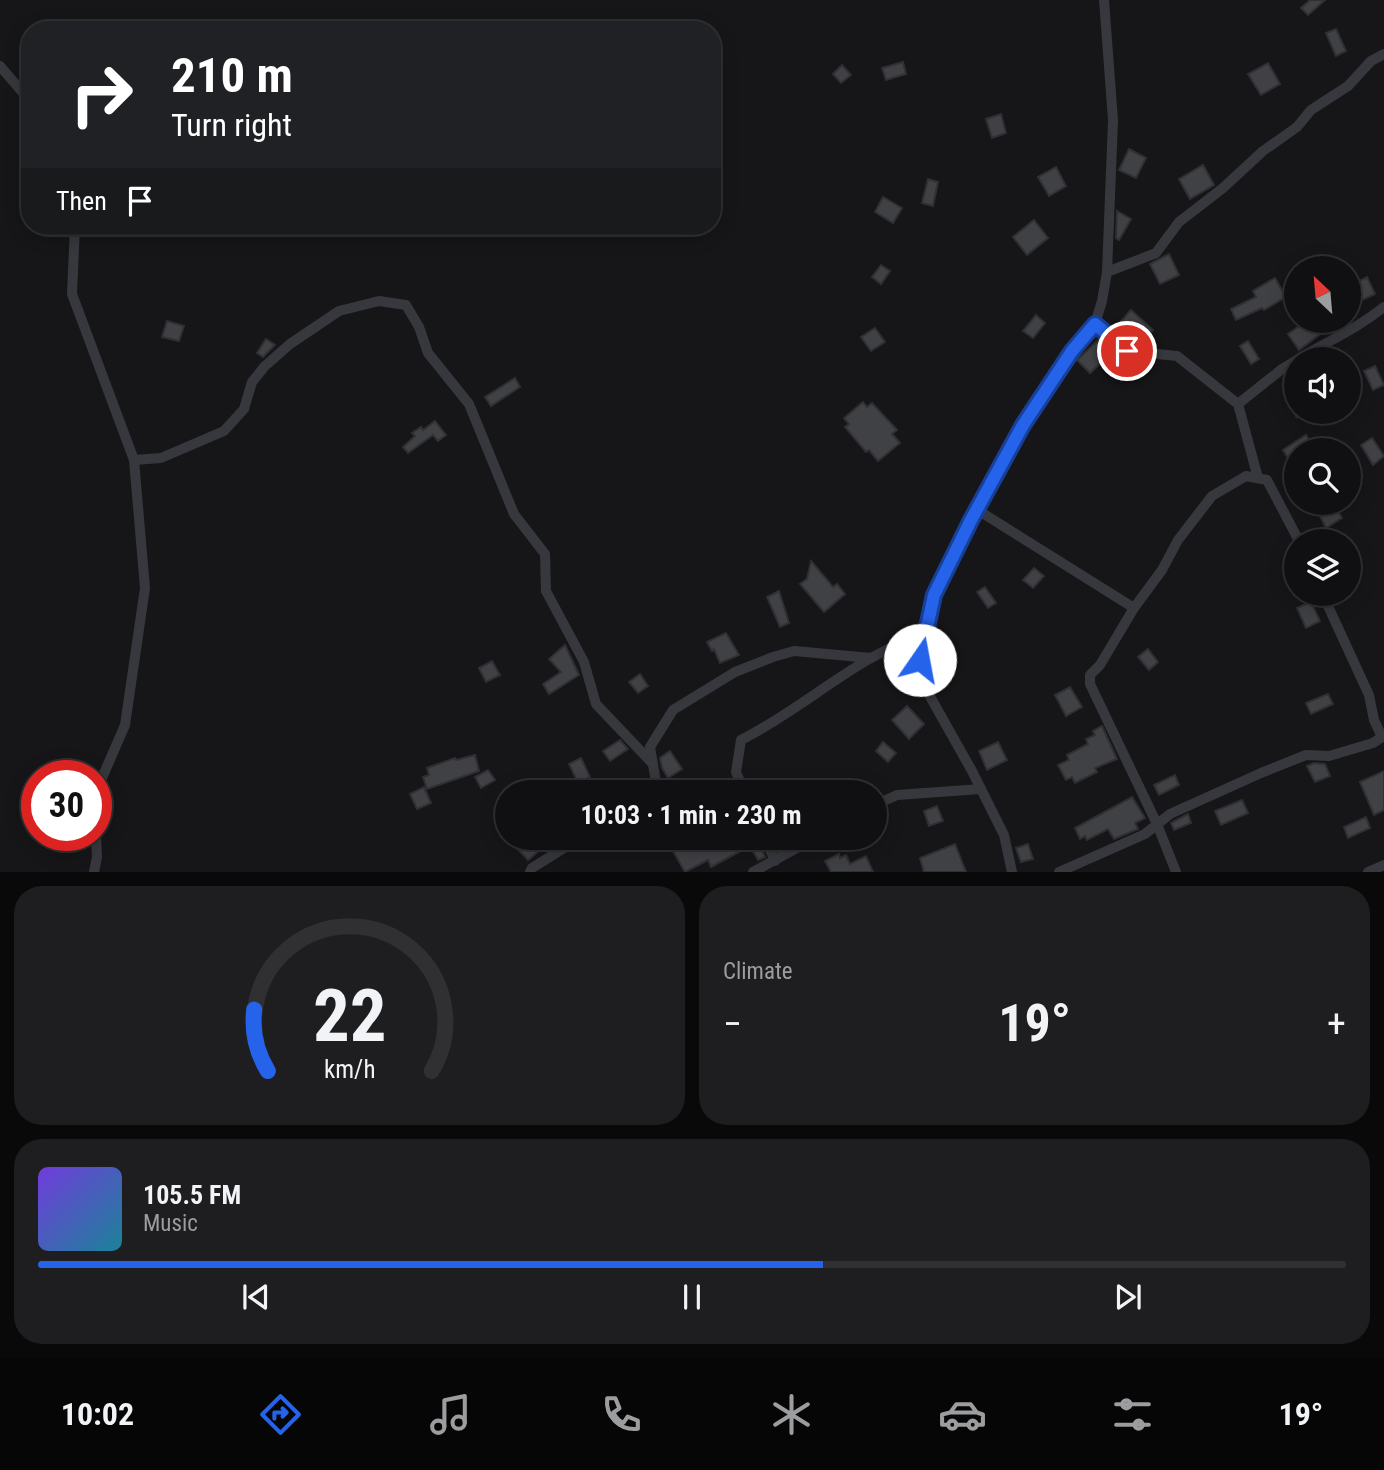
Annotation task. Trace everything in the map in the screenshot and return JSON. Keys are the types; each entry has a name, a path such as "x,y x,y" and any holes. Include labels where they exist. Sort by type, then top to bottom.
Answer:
{"street":[{"path":"1012,872 1004,835 923,684 920,660 934,595 976,509 1023,425 1072,351 1095,324 1102,301 1107,272 1113,120 1104,0"},
{"path":"1107,272 1156,253 1178,222 1223,188 1263,151 1297,127 1311,110 1348,86 1371,61 1384,54"},
{"path":"0,66 21,90"},
{"path":"75,235 72,294 134,460 145,588 125,724 110,760"},
{"path":"134,460 161,458 224,431 244,408 252,382 265,366 290,344 339,311 379,301 406,305 419,327 428,353 469,404 513,514 545,554 546,591 584,662 596,704 653,764"},
{"path":"1318,347 1362,325 1384,307"},
{"path":"1095,324 1127,351 1177,356 1238,404 1258,478"},
{"path":"1238,404 1284,368"},
{"path":"1176,872 1157,824 1090,684 1090,675 1100,665 1134,608 1162,570 1178,540 1212,496 1246,476 1267,480 1293,529"},
{"path":"976,509 1134,608"},
{"path":"1059,872 1144,834 1170,814 1306,755 1329,756 1373,743 1382,737 1374,720 1369,695 1328,606"},
{"path":"739,780 736,772 741,740 762,730 840,676 927,629"},
{"path":"656,780 650,747 673,710 735,673 794,651 871,658"},
{"path":"887,800 897,795 981,789"},
{"path":"530,872 562,850"},
{"path":"770,850 775,861"},
{"path":"753,872 794,850"},
{"path":"94,872 97,851"},
{"path":"1368,872 1384,865"}],"building":[{"path":"1310,0 1325,0 1308,15 1301,8"},
{"path":"1336,29 1346,51 1336,56 1326,33"},
{"path":"903,62 906,74 886,80 882,68"},
{"path":"1268,63 1280,84 1261,95 1248,74"},
{"path":"842,65 851,75 841,83 833,74"},
{"path":"1001,114 1006,133 992,138 986,119"},
{"path":"1129,149 1146,158 1136,178 1119,170"},
{"path":"1203,165 1214,185 1190,199 1179,179"},
{"path":"1056,167 1066,186 1049,196 1038,177"},
{"path":"928,179 938,182 933,206 922,203"},
{"path":"883,197 902,208 893,223 875,212"},
{"path":"1117,211 1131,219 1119,240 1116,238"},
{"path":"1034,220 1048,238 1027,255 1013,237"},
{"path":"1169,254 1179,275 1160,284 1150,264"},
{"path":"881,265 890,271 881,284 872,277"},
{"path":"1367,277 1375,294 1362,300 1362,280"},
{"path":"1275,278 1284,298 1264,310 1262,308 1236,320 1231,309 1256,297 1253,291"},
{"path":"1131,310 1153,330 1140,344 1130,343 1114,329"},
{"path":"1036,315 1045,323 1033,338 1023,331"},
{"path":"167,321 184,326 179,341 162,337"},
{"path":"875,328 885,342 871,351 861,337"},
{"path":"1288,334 1319,335 1303,347 1297,347"},
{"path":"266,339 275,345 263,357 257,353"},
{"path":"1099,339 1114,351 1090,373 1077,360"},
{"path":"1248,341 1259,359 1251,364 1240,346"},
{"path":"1375,366 1384,385 1373,390 1364,371"},
{"path":"515,378 520,387 491,406 485,397"},
{"path":"863,402 867,407 872,403 897,430 892,434 900,443 878,461 869,450 866,452 845,427 849,424 844,418"},
{"path":"435,421 446,435 438,441 433,435 408,453 403,447 415,436 412,433 421,427 423,430"},
{"path":"1372,438 1384,456 1373,465 1361,445"},
{"path":"1320,515 1340,515 1342,518 1326,528"},
{"path":"811,561 833,587 837,584 845,594 824,612 800,584 807,579"},
{"path":"1034,568 1044,576 1033,588 1023,580"},
{"path":"985,587 996,603 988,608 977,592"},
{"path":"779,591 789,623 780,627 767,597"},
{"path":"1313,606 1320,621 1306,628 1297,608"},
{"path":"726,633 739,655 720,663 714,649 712,651 707,642"},
{"path":"565,645 579,675 549,694 543,684 561,672 549,659"},
{"path":"1148,649 1158,662 1149,670 1138,657"},
{"path":"492,661 500,675 486,682 479,668"},
{"path":"640,674 648,686 638,693 629,682"},
{"path":"1070,687 1082,707 1066,716 1055,695"},
{"path":"1328,694 1333,704 1311,714 1306,703"},
{"path":"907,706 924,724 909,739 892,720"},
{"path":"1102,726 1117,759 1095,768 1097,772 1075,783 1072,777 1066,780 1058,765 1069,760 1067,755 1088,744 1086,739 1095,735 1093,731"},
{"path":"620,740 628,749 610,761 603,751"},
{"path":"883,742 896,753 888,762 876,751"},
{"path":"998,742 1007,760 987,770 979,751"},
{"path":"670,751 682,769 668,778 660,758"},
{"path":"475,755 479,771 427,789 423,777 429,775 427,768 455,758 456,760"},
{"path":"581,758 590,777 577,780 569,764"},
{"path":"1314,763 1325,764 1330,776 1315,782 1307,766"},
{"path":"488,770 495,780 481,788 475,777"},
{"path":"1384,771 1384,810 1374,815 1360,782"},
{"path":"1175,775 1179,785 1159,795 1154,785"},
{"path":"424,787 431,803 417,809 410,794"},
{"path":"1132,797 1145,818 1135,823 1138,829 1114,839 1108,829 1087,840 1085,836 1080,839 1075,828"},
{"path":"1242,800 1248,813 1221,825 1215,811"},
{"path":"937,806 943,821 929,826 924,811"},
{"path":"1188,814 1191,823 1174,830 1171,823"},
{"path":"1366,817 1370,828 1348,838 1344,827"},
{"path":"955,844 966,872 924,872 920,858"},
{"path":"1028,844 1033,859 1021,862 1016,848"},
{"path":"519,850 540,850 528,860"},
{"path":"752,850 762,850 765,857 758,860"},
{"path":"673,851 739,852 711,867 708,860 685,872"},
{"path":"839,854 840,858 846,855 850,864 866,856 873,872 831,872 825,861"}],"route":[{"path":"920,660 934,595 1023,425 1072,351 1095,324 1127,351"}]}
